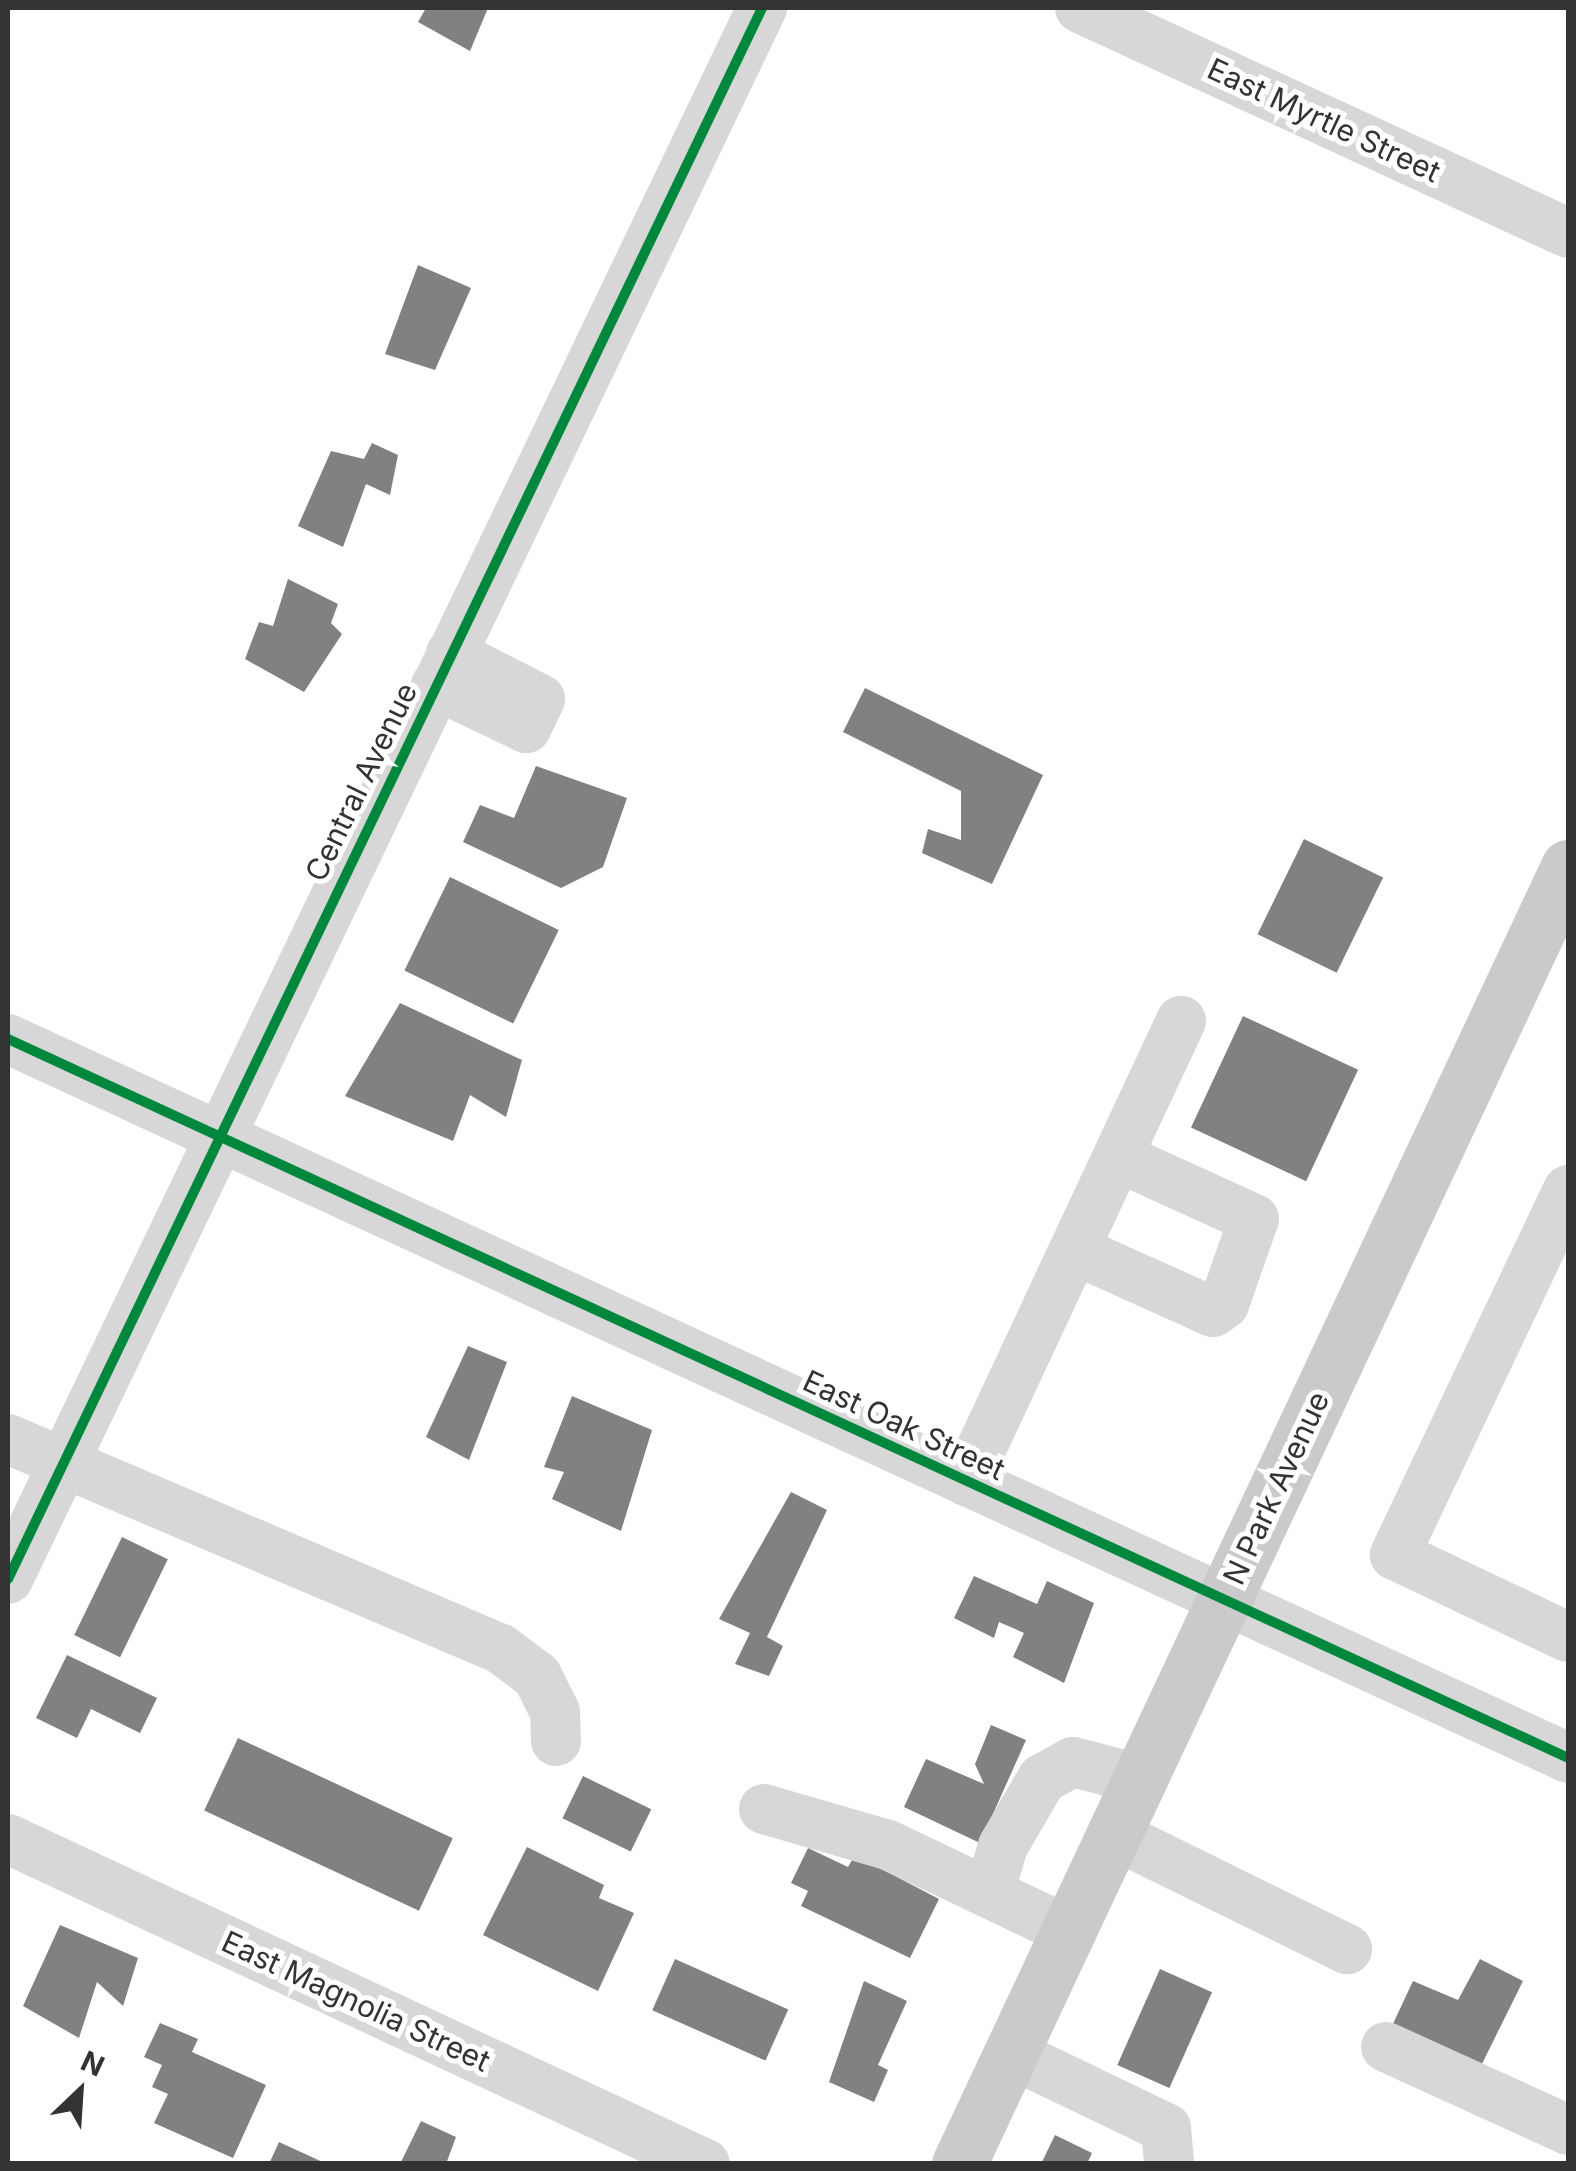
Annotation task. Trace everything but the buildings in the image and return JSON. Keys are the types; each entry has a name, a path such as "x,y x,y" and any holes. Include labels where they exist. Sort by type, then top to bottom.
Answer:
{"main road":[{"name":"N Park Avenue","path":"959,2164 1568,867"}],"street":[{"name":"Central Avenue","path":"8,1579 762,8"},
{"name":"East Myrtle Street","path":"1080,8 1568,233"},
{"path":"966,1481 1182,1021"},
{"name":"East Oak Street","path":"8,1039 1568,1758"},
{"path":"1075,1250 1214,1312 1224,1304 1254,1219 1118,1156"},
{"path":"1568,1190 1558,1240 1395,1555 1568,1637"},
{"path":"8,1439 501,1649 537,1676 556,1712 556,1740"},
{"path":"989,1893 1003,1846 1042,1779 1074,1762 1139,1779"},
{"path":"764,1809 888,1845 1068,1931"},
{"path":"1113,1834 1348,1949"},
{"name":"East Magnolia Street","path":"8,1839 705,2164"},
{"path":"1386,2047 1568,2130"},
{"path":"1010,2054 1072,2083 1168,2146"},
{"path":"1562,2164 1568,2150"}],"cycle path":[{"path":"8,1579 762,8"},
{"path":"8,1039 1568,1758"}]}
